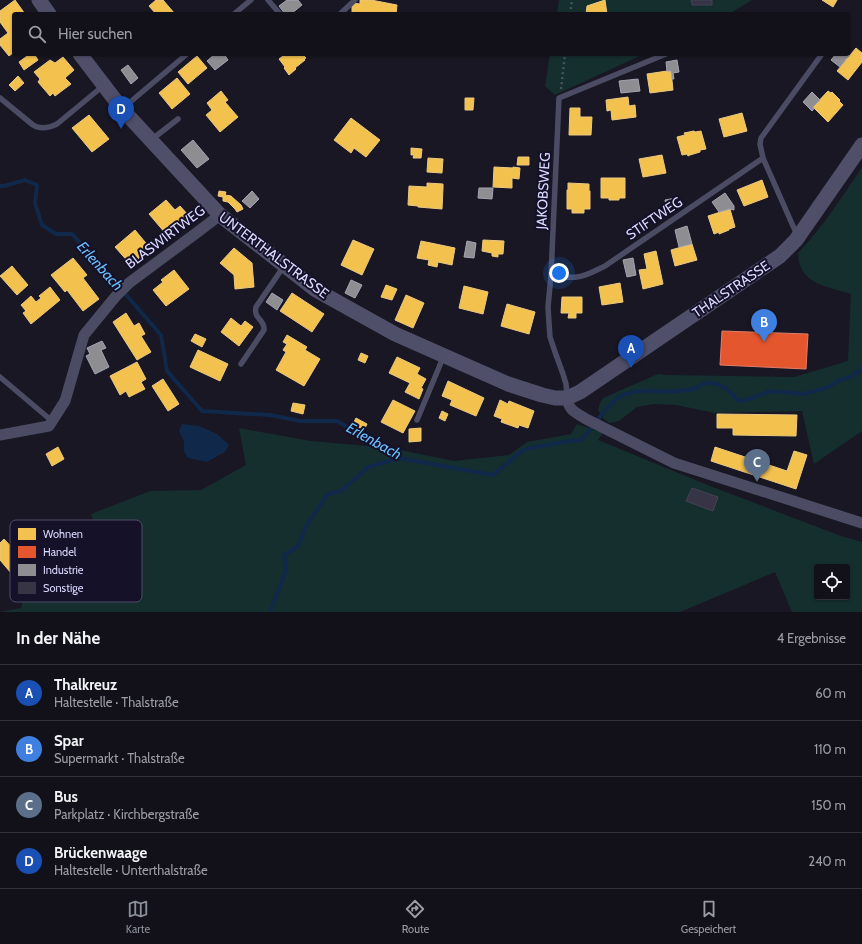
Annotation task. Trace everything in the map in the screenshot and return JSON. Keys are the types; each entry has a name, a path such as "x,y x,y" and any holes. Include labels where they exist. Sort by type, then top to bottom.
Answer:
{"street":[{"path":"39,0 48,12"},
{"name":"UNTERTHALSTRASSE","path":"81,56 122,109 220,215 316,290 395,334 508,384 554,398 567,398"},
{"name":"THALSTRASSE","path":"567,398 580,392 780,256 799,237 862,145"},
{"name":"BLASWIRTWEG","path":"52,421 65,401 84,335 116,296 129,283 220,215"},
{"path":"567,398 569,407 586,419 665,459 862,523"},
{"path":"0,435 49,426 52,421"}],"lane":[{"path":"236,12 251,0"},
{"path":"268,0 278,12"},
{"path":"342,12 355,0"},
{"path":"122,109 185,56"},
{"path":"559,98 661,56"},
{"path":"799,237 763,158 760,144 761,138 821,56"},
{"path":"0,98 33,125 42,128 57,124 103,86"},
{"name":"JAKOBSWEG","path":"559,98 551,276 548,307 550,338 564,374 567,398"},
{"path":"151,140 178,119"},
{"name":"STIFTWEG","path":"551,276 578,277 605,266 763,158"},
{"path":"241,364 265,327 256,315 256,307 284,266"},
{"path":"417,420 438,371 443,355"},
{"path":"0,377 52,421"}],"path":[{"path":"570,12 572,0"},
{"path":"559,98 565,56"}],"green space":[{"path":"559,0 752,0 732,12 557,12"},
{"path":"550,56 640,56 555,95 545,86"},
{"path":"862,167 862,431 814,464 802,411 715,413 676,405 654,404 637,407 619,421 609,423 604,419 598,410 603,398 658,374 794,377 848,361 851,294 813,281 802,270 798,253 840,201"},
{"path":"577,424 603,433 598,440 710,486 841,536 862,542 862,612 792,612 775,572 680,612 0,612 21,608 23,602 142,602 142,520 93,520 91,514 150,491 201,490 246,465 239,428 311,441 390,448 454,461 509,455 527,442 571,434"}],"water":[{"path":"182,424 199,426 217,434 229,445 225,452 207,462 188,458 184,451 184,442 179,431"}],"building: Wohnen":[{"path":"15,0 24,12 12,12 12,54 9,56 0,45 0,39 8,33 0,22 0,11"},
{"path":"156,0 163,0 173,12 154,12 149,6"},
{"path":"360,0 371,0 397,5 396,12 352,12 352,3 360,4"},
{"path":"605,0 607,12 586,12 587,6"},
{"path":"822,0 837,0 833,7"},
{"path":"856,48 862,53 862,62 848,80 837,71"},
{"path":"27,56 35,56 38,60 24,70 19,62"},
{"path":"197,56 207,68 188,84 178,72"},
{"path":"283,56 304,56 306,58 289,75 279,59"},
{"path":"63,57 74,70 65,78 71,84 55,96 53,93 50,96 38,82 40,79 34,72 50,60 55,63"},
{"path":"671,71 673,90 650,93 647,74"},
{"path":"18,76 24,83 15,91 9,85"},
{"path":"177,78 190,94 172,109 159,93"},
{"path":"221,91 228,100 225,102 238,117 220,132 206,115 212,110 207,103"},
{"path":"828,91 831,93 832,92 843,105 828,122 813,107"},
{"path":"628,97 629,106 635,105 636,117 612,120 611,110 607,111 606,100"},
{"path":"465,98 474,98 473,110 465,110"},
{"path":"570,108 580,108 580,117 592,117 591,135 569,135"},
{"path":"742,113 747,131 724,137 719,119"},
{"path":"89,115 109,139 92,152 72,128"},
{"path":"351,118 380,140 366,157 354,148 351,153 334,140"},
{"path":"701,131 706,149 700,150 700,152 688,156 687,154 682,155 677,137 685,135 684,133"},
{"path":"411,148 422,149 421,158 413,158 414,155 411,155"},
{"path":"662,155 666,173 643,177 639,159"},
{"path":"518,157 529,157 529,165 517,165"},
{"path":"428,158 443,159 442,173 427,172"},
{"path":"494,167 520,168 519,179 512,178 512,188 493,187"},
{"path":"601,178 625,178 625,198 619,198 619,200 609,200 609,198 601,198"},
{"path":"762,180 768,197 744,206 737,190"},
{"path":"427,183 443,184 442,209 408,205 409,186 427,187"},
{"path":"568,183 589,184 590,209 584,209 584,213 572,213 572,209 567,209"},
{"path":"219,191 226,192 225,195 231,196 241,205 243,209 237,212 228,202 223,201 223,197 218,196"},
{"path":"166,200 175,210 180,206 189,216 166,234 149,214"},
{"path":"730,209 735,227 719,234 719,232 714,234 708,216"},
{"path":"135,230 150,248 131,265 115,247"},
{"path":"353,240 374,249 362,275 341,265"},
{"path":"483,240 504,241 503,254 498,254 498,257 492,256 492,253 482,251"},
{"path":"421,241 455,248 452,265 438,262 437,267 428,265 429,260 417,258"},
{"path":"692,244 697,260 675,266 671,250"},
{"path":"234,248 252,263 254,287 235,289 234,275 220,263"},
{"path":"656,251 663,284 643,289 639,270 647,269 644,254"},
{"path":"73,258 87,275 83,278 99,299 83,311 67,290 65,292 51,275"},
{"path":"12,266 28,285 17,295 0,276"},
{"path":"174,270 189,289 166,306 153,290 163,282 161,280"},
{"path":"620,283 623,302 602,305 599,287"},
{"path":"386,285 397,289 392,300 381,297"},
{"path":"464,286 488,292 483,314 459,308"},
{"path":"50,287 60,300 31,324 23,313 26,311 21,305 31,296 36,302 41,298 39,296"},
{"path":"292,293 324,314 312,332 280,311"},
{"path":"406,295 424,303 413,328 395,320"},
{"path":"562,297 582,297 582,313 576,313 576,318 568,318 569,313 561,313"},
{"path":"507,304 535,312 529,334 501,326"},
{"path":"126,313 134,326 139,323 145,334 141,336 151,352 137,360 113,322"},
{"path":"231,318 241,326 245,321 253,327 239,346 221,332"},
{"path":"195,334 206,339 202,347 191,341"},
{"path":"287,335 307,347 305,350 320,359 304,386 276,370 286,352 283,350 287,344 283,342"},
{"path":"198,350 228,364 220,381 190,367"},
{"path":"361,353 368,356 365,363 358,360"},
{"path":"397,357 420,368 417,374 426,379 421,388 423,389 419,399 405,392 410,383 389,373"},
{"path":"137,362 146,379 141,382 145,389 129,397 126,391 120,395 110,376"},
{"path":"163,379 179,404 168,411 152,386"},
{"path":"448,381 484,398 476,416 450,405 452,400 442,396"},
{"path":"393,400 415,411 403,433 381,422"},
{"path":"500,400 508,404 509,401 534,411 528,428 519,425 518,428 501,422 502,419 494,416"},
{"path":"293,403 305,405 303,414 291,411"},
{"path":"442,411 448,414 445,421 439,418"},
{"path":"717,414 797,415 796,436 733,435 733,428 717,428"},
{"path":"356,418 367,424 363,432 352,426"},
{"path":"421,428 421,441 409,442 409,429"},
{"path":"58,447 64,459 52,466 46,454"},
{"path":"715,447 787,471 794,451 807,455 796,489 711,461"},
{"path":"4,539 10,545 10,572 0,560 0,543"}],"building: Handel":[{"path":"722,331 808,334 806,369 720,365"}],"building: Industrie":[{"path":"287,0 298,0 302,5 293,12 284,12 279,6"},
{"path":"213,56 225,56 228,60 215,70 207,61"},
{"path":"834,56 848,56 840,67 831,60"},
{"path":"677,60 679,72 673,73 674,79 672,79 671,71 667,71 666,62"},
{"path":"128,65 138,78 131,84 121,70"},
{"path":"638,79 640,91 621,93 619,81"},
{"path":"812,92 820,100 813,107 814,109 812,111 803,102"},
{"path":"193,140 209,159 197,168 181,150"},
{"path":"479,188 493,188 492,199 478,198"},
{"path":"252,191 259,199 250,208 242,201"},
{"path":"725,193 734,206 734,210 730,209 719,212 712,202"},
{"path":"676,198 678,207 667,210 665,200"},
{"path":"687,226 692,244 679,247 675,230"},
{"path":"467,241 476,243 474,258 464,257"},
{"path":"633,258 636,275 627,277 623,260"},
{"path":"351,280 362,285 355,298 345,293"},
{"path":"272,293 283,300 277,310 266,302"},
{"path":"102,341 106,348 101,350 109,367 95,374 86,356 90,354 87,348"}],"building: Sonstige":[{"path":"691,0 712,0 712,5 692,5"},
{"path":"692,488 718,497 713,511 686,501"}],"waterway":[{"name":"Erlenbach","path":"0,186 25,180 37,185 35,203 42,225 56,234 72,234 161,335 167,371 202,411 270,415 300,421 337,421 399,458 493,475 522,451 530,448 581,440 611,404 627,393 639,391 691,390 703,384 714,383 723,386 737,400 743,401 771,391 804,394 826,388 838,381 852,376 862,369"},
{"path":"270,612 286,570 284,555 298,546 306,526 327,495 342,490 368,467 399,458"}],"place":[{"name":"Brückenwaage","path":"121,129"},
{"name":"Spar","path":"764,342"},
{"name":"Thalkreuz","path":"631,368"},
{"name":"Bus","path":"757,482"}]}
